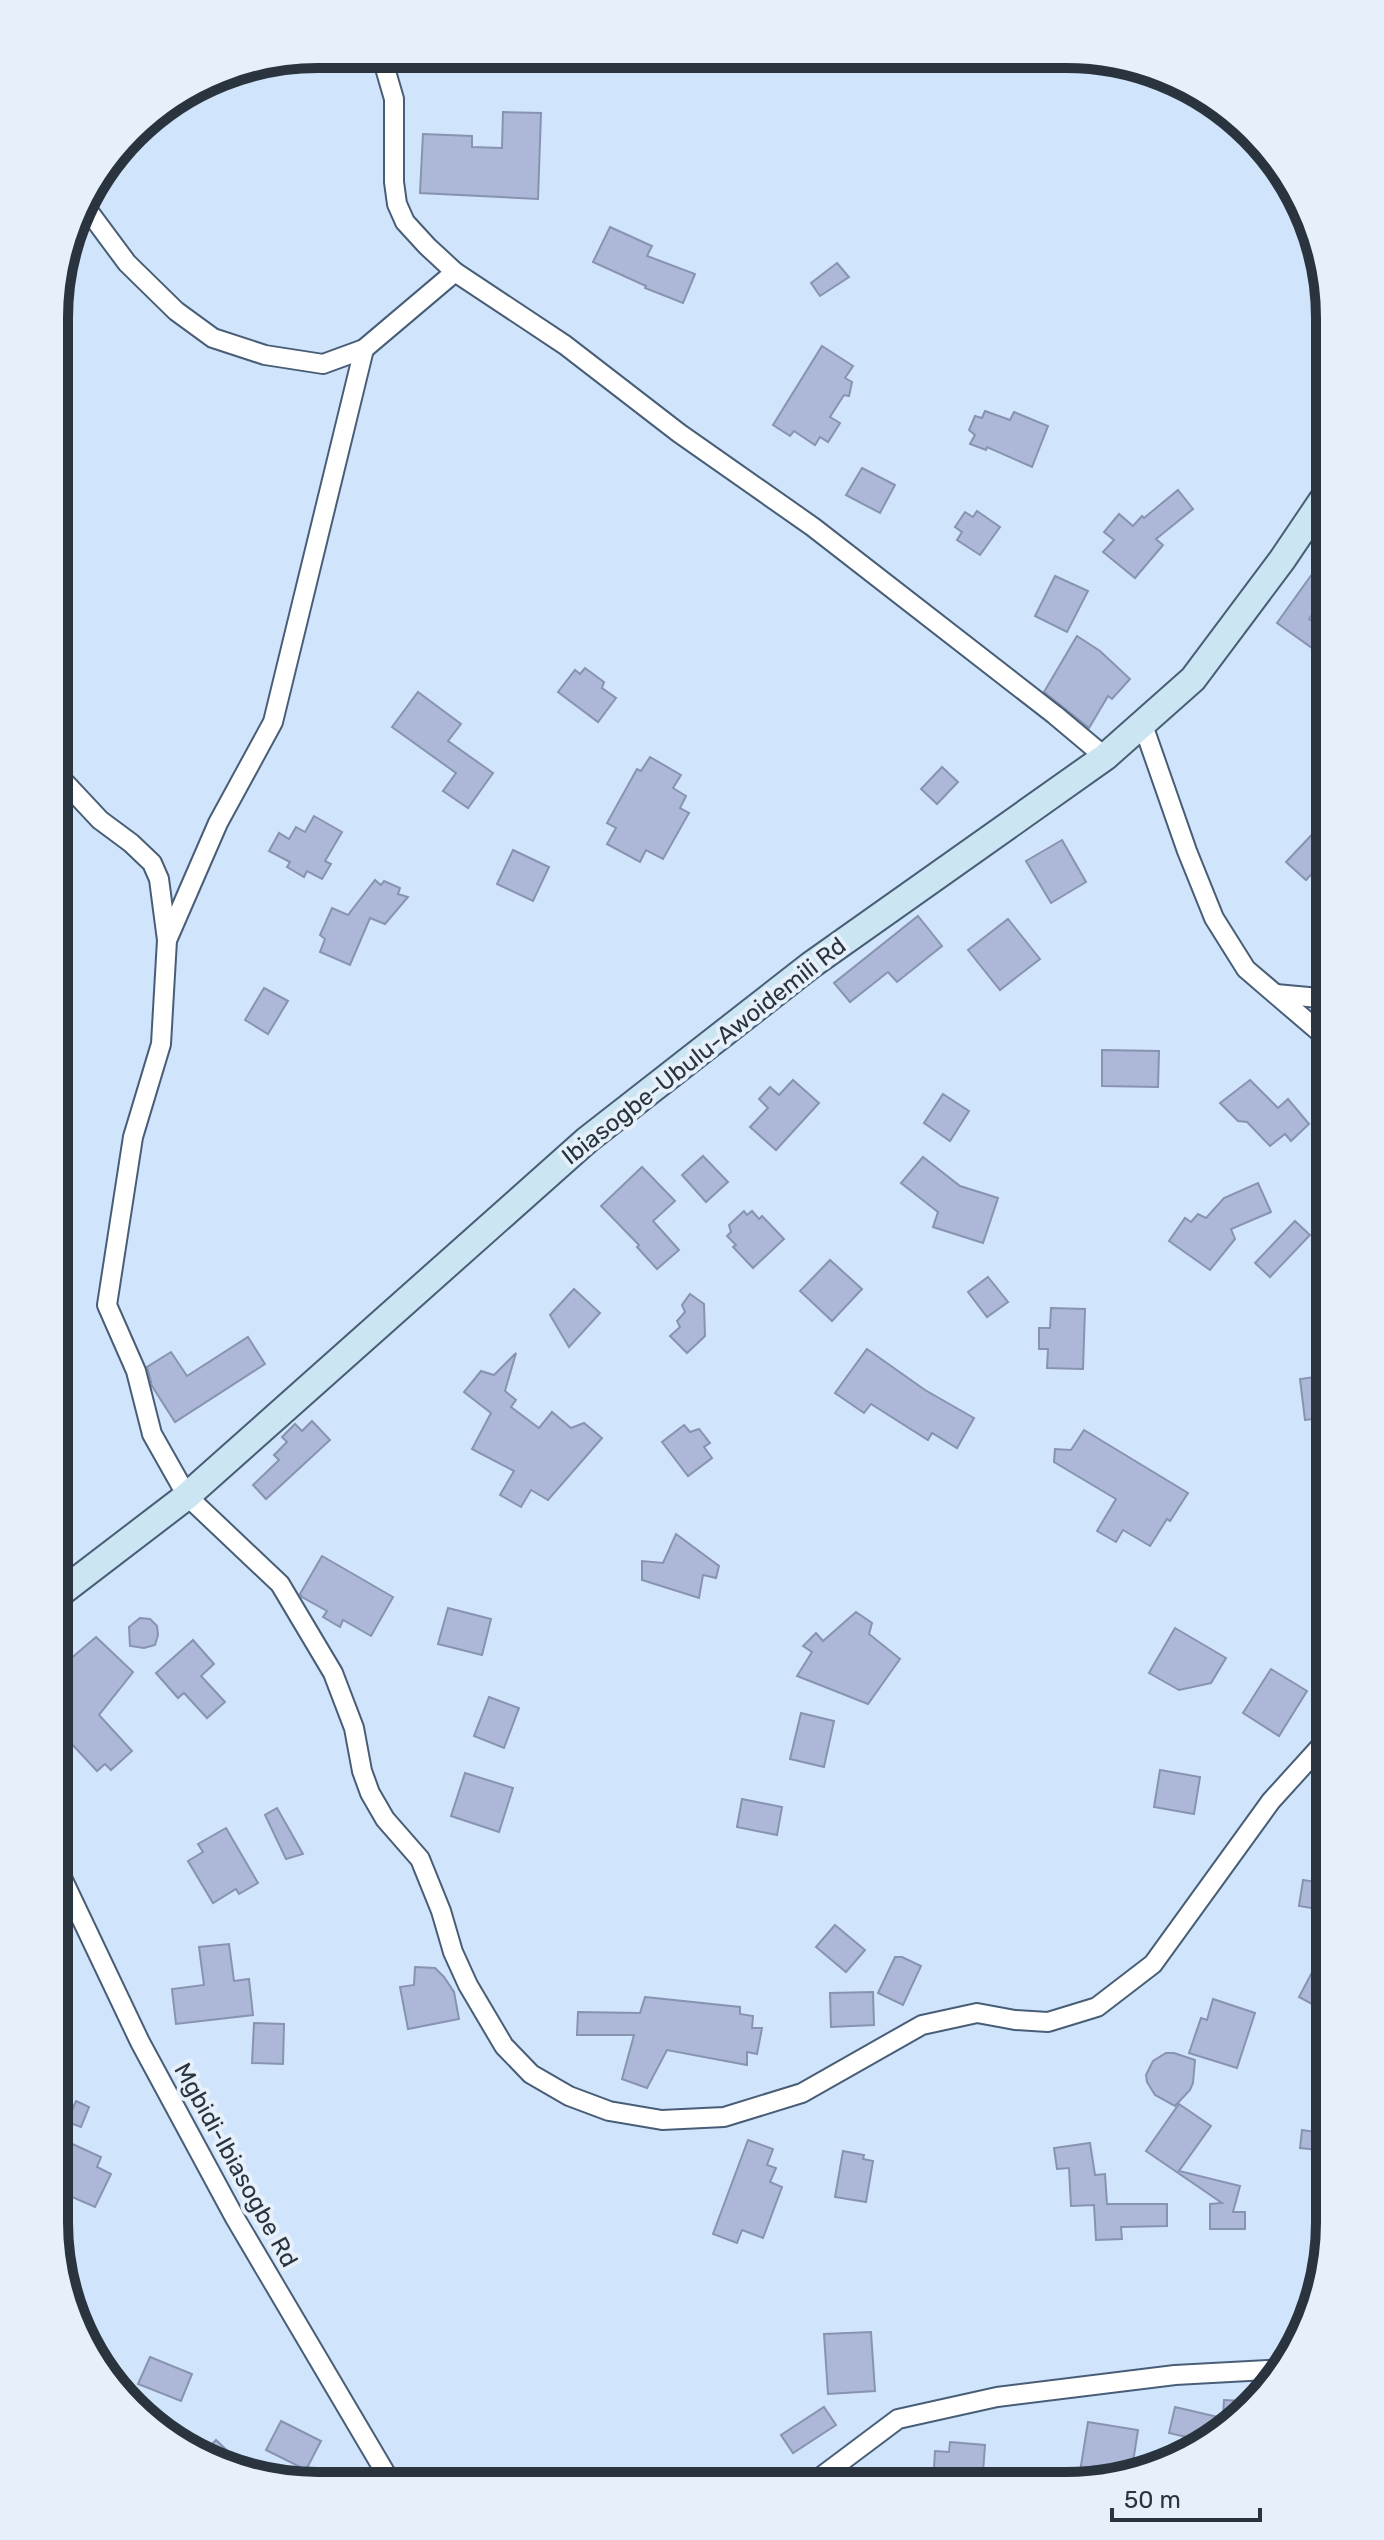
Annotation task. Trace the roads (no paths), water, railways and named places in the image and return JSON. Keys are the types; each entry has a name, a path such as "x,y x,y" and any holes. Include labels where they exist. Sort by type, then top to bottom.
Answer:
{"street":[{"path":"385,68 394,99 397,204 405,222 455,272 565,345 679,433 813,527 1105,757"},
{"path":"91,214 127,263 176,311 213,338 265,355 323,364 364,349 455,272"},
{"path":"167,940 218,823 273,722 364,349"},
{"name":"Ibiasogbe-Ubulu-Awoidemili Rd","path":"68,1587 187,1496 587,1140 811,965 1105,757 1143,725 1193,679 1316,510"},
{"path":"1143,725 1214,918 1246,969 1316,1028"},
{"path":"68,786 100,820 152,863 159,879 167,940 161,1044 133,1137 107,1305 136,1371 152,1434 187,1496 280,1584 333,1673 354,1728 362,1771 370,1793 385,1819 420,1859 468,1985 504,2046 531,2074 569,2096 609,2111 662,2120 724,2117 802,2093 922,2025 977,2013 1048,2022 1097,2007 1153,1964 1271,1801 1315,1752"},
{"path":"159,879 170,890 188,889"},
{"path":"1276,994 1316,998"},
{"name":"Mgbidi-Ibiasogbe Rd","path":"68,1890 140,2042 235,2218 385,2472"},
{"path":"827,2472 898,2419 997,2397 1175,2375 1267,2370"}]}
